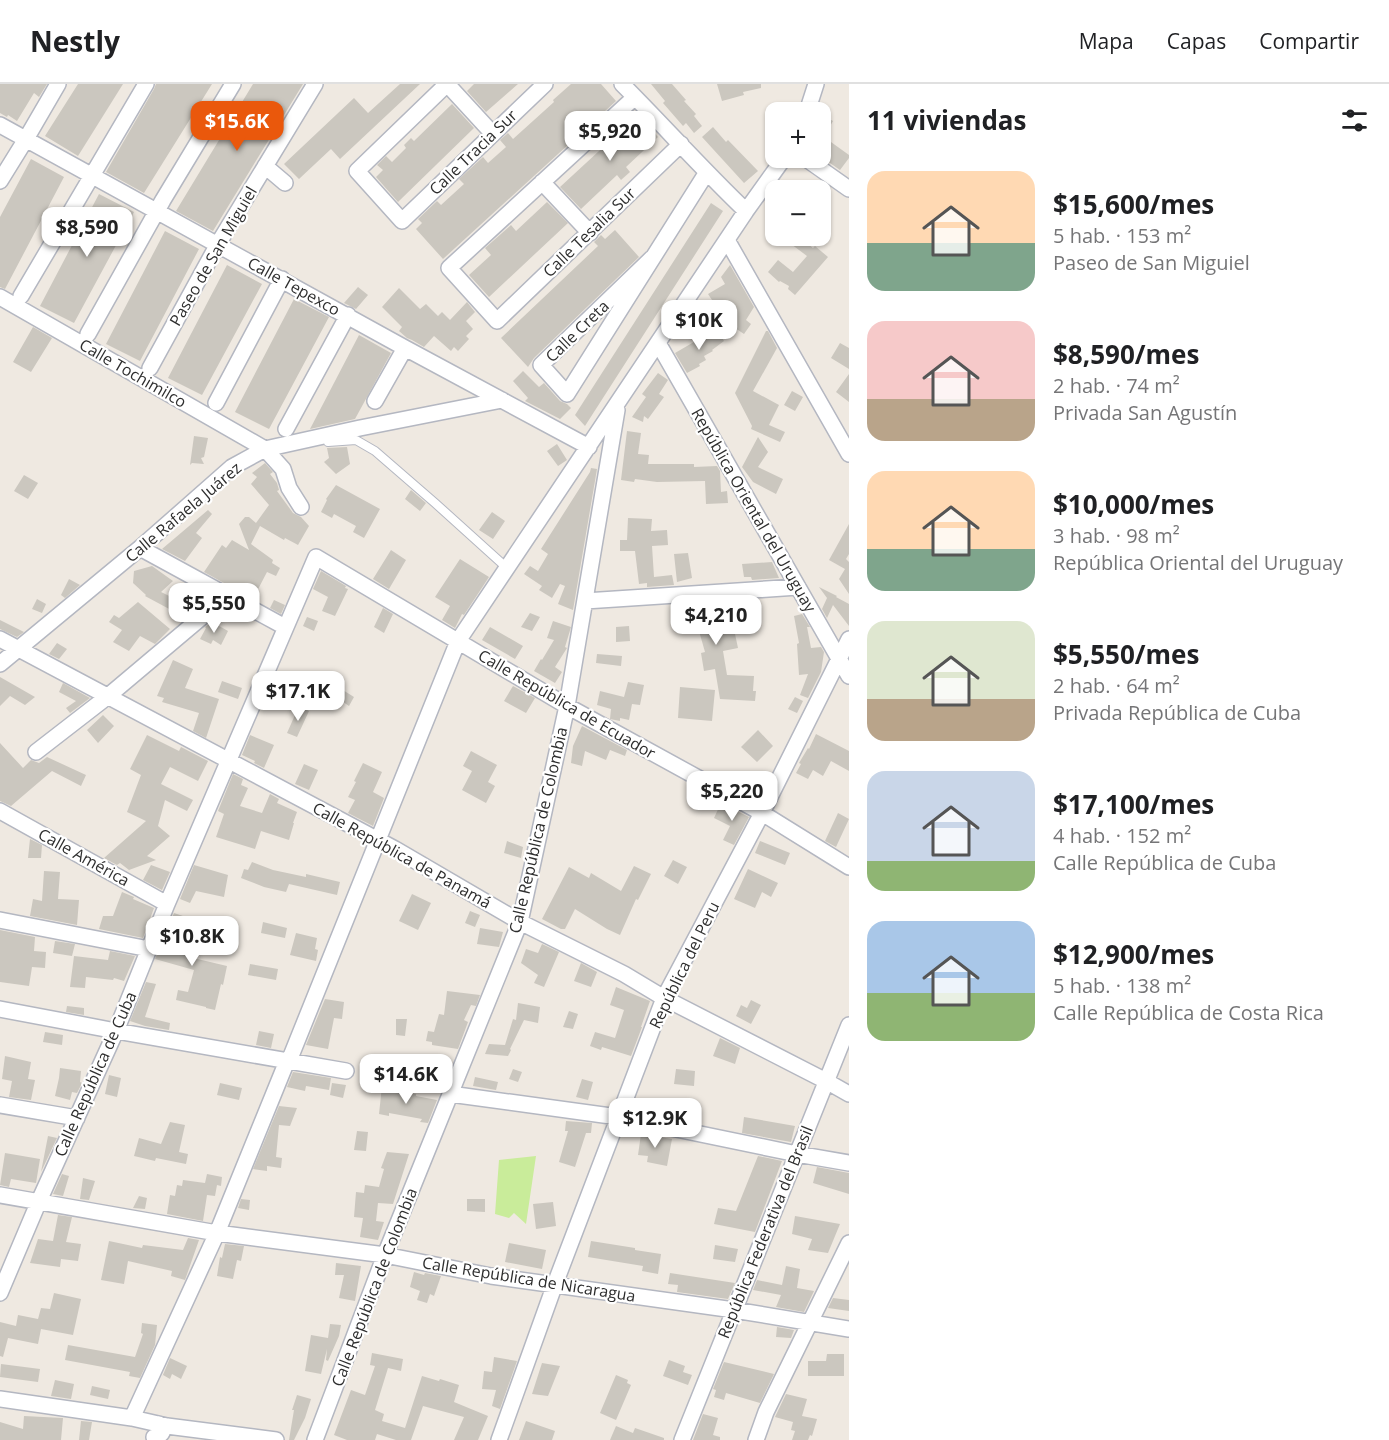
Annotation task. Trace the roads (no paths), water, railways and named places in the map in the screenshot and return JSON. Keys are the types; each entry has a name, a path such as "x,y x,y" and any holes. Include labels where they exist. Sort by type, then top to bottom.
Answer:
{"street":[{"path":"0,181 58,84"},
{"path":"21,296 146,84"},
{"path":"88,333 156,212 233,84"},
{"name":"Paseo de San Miguiel","path":"150,368 218,244 315,84"},
{"path":"447,84 493,134"},
{"name":"Calle Tracia Sur","path":"447,84 357,171 402,221 545,84"},
{"path":"622,84 746,211"},
{"path":"810,102 816,84"},
{"path":"590,233 542,182 635,97"},
{"name":"Calle Tepexco","path":"0,125 589,447"},
{"name":"Calle Tesalia Sur","path":"542,182 449,268 497,321 681,144"},
{"path":"266,166 285,183"},
{"path":"132,1418 217,1233 291,1056 458,641 777,168"},
{"path":"819,168 849,189"},
{"name":"Calle Creta","path":"652,258 541,365 567,394 707,172"},
{"path":"728,240 849,454"},
{"path":"216,403 282,279"},
{"name":"Calle Tochimilco","path":"0,297 265,449 283,469 289,488 301,507"},
{"path":"286,429 348,315"},
{"name":"República Oriental del Uruguay","path":"658,343 849,676"},
{"path":"375,401 405,348"},
{"name":"Calle Rafaela Juárez","path":"0,664 140,548 232,467 265,449 502,400"},
{"name":"Calle República de Colombia","path":"315,1440 385,1255 520,922 567,706 618,404"},
{"path":"283,469 301,441"},
{"path":"140,548 285,627"},
{"name":"Calle República de Cuba","path":"0,1293 116,1031 228,760 316,557"},
{"name":"Calle República de Ecuador","path":"316,557 567,706 762,813 849,867"},
{"path":"585,601 798,587"},
{"path":"36,752 107,697 228,595"},
{"name":"Calle República de Panamá","path":"0,639 377,840 520,922 624,974 664,998 849,1094"},
{"name":"República del Peru","path":"499,1440 555,1284 664,998 762,813 849,639"},
{"name":"Calle América","path":"0,811 168,904"},
{"path":"0,920 149,949"},
{"path":"0,1009 346,1071"},
{"name":"República Federativa del Brasil","path":"682,1440 826,1081 846,1042 849,1025"},
{"path":"450,1094 618,1117 797,1155 849,1163"},
{"path":"0,1105 77,1118"},
{"name":"Calle República de Nicaragua","path":"0,1195 217,1233 385,1255 491,1276 734,1310 849,1329"},
{"path":"756,1440 766,1412 849,1243"},
{"path":"0,1399 132,1418 153,1435 178,1434 276,1440"}],"lane":[{"path":"301,441 322,443 356,440 375,451 507,568"}]}
